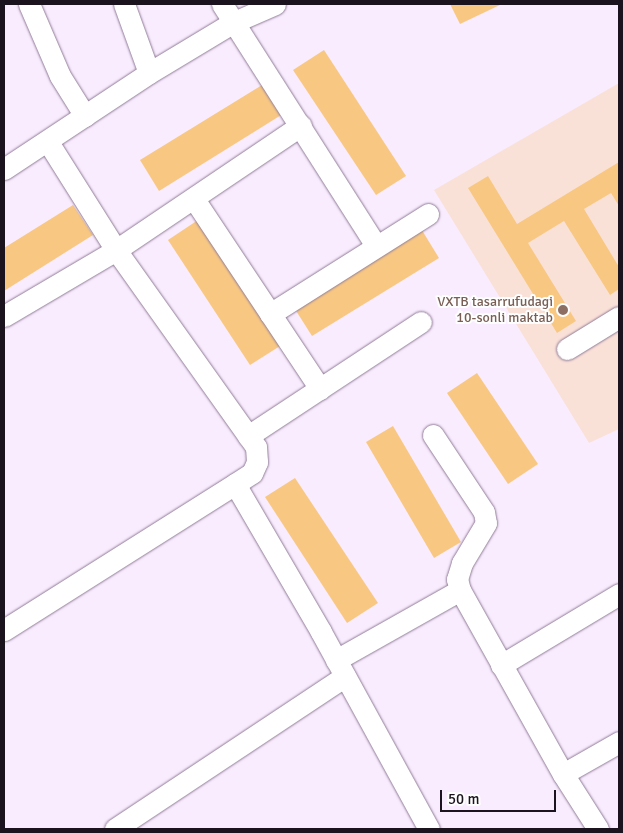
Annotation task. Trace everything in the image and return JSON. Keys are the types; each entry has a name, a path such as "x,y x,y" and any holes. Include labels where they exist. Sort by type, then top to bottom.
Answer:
{"street":[{"path":"29,4 60,76 85,116"},
{"path":"124,4 149,73"},
{"path":"222,4 232,23 302,124 376,246"},
{"path":"4,169 48,142 149,73 232,23 275,4"},
{"path":"4,316 116,250 194,199 302,124"},
{"path":"4,630 252,473 257,462 256,447 116,250 48,142"},
{"path":"194,199 320,389"},
{"path":"270,314 428,214"},
{"path":"567,349 619,317"},
{"path":"248,436 421,322"},
{"path":"433,435 484,512 486,523 462,564 457,579 460,590 563,774 598,829"},
{"path":"235,484 429,829"},
{"path":"116,829 340,668 460,590"},
{"path":"501,665 619,594"},
{"path":"563,774 619,742"}],"shaded area":[{"name":"VXTB tasarrufudagi 10-sonli maktab","path":"619,83 619,429 589,443 434,190"}],"building":[{"path":"450,4 502,4 460,24"},
{"path":"324,50 406,176 376,195 293,70"},
{"path":"267,82 286,112 159,191 140,160"},
{"path":"619,162 619,206 611,193 584,209 619,267 619,289 610,295 564,221 528,243 576,321 557,333 468,188 488,176 517,224"},
{"path":"73,205 93,235 4,291 4,248"},
{"path":"198,220 280,346 250,365 168,240"},
{"path":"420,227 439,258 312,336 293,306"},
{"path":"477,373 538,464 508,484 447,393"},
{"path":"393,426 461,542 434,558 366,442"},
{"path":"295,478 378,603 347,623 265,497"}],"place":[{"name":"VXTB tasarrufudagi 10-sonli maktab","path":"563,310"}]}
